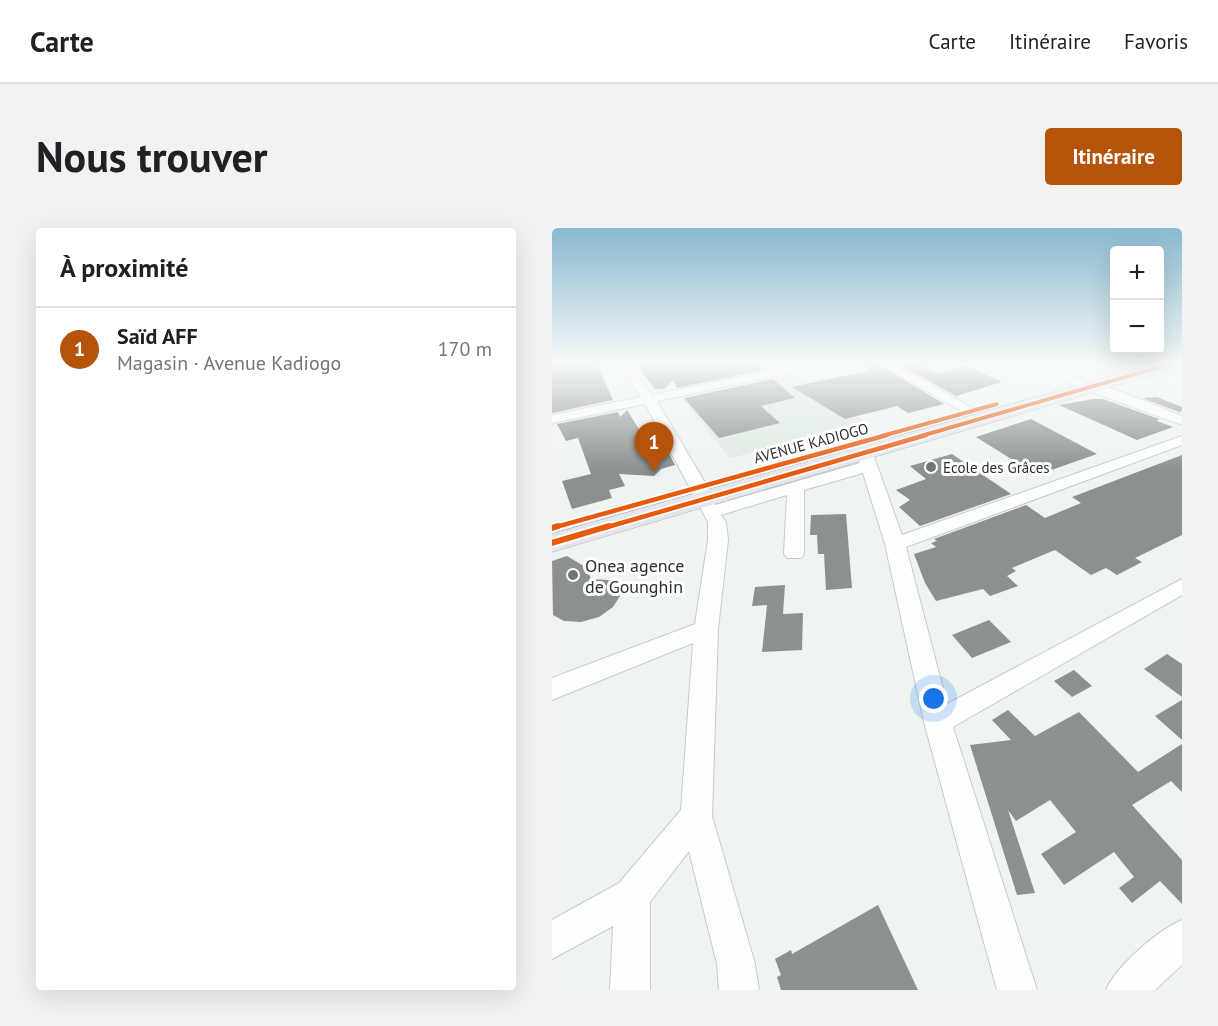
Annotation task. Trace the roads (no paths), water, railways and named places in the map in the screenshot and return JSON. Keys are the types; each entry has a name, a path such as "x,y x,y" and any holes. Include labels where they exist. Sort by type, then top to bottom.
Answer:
{"highway":[{"name":"AVENUE KADIOGO","path":"865,454 971,411 1023,400"},
{"name":"AVENUE KADIOGO","path":"552,543 865,454 1042,400"},
{"name":"AVENUE KADIOGO","path":"552,528 704,499"}],"street":[{"path":"552,419 646,400"},
{"path":"649,400 717,522 718,540 706,629 696,816 736,963 739,990"},
{"path":"950,400 971,411"},
{"path":"1130,400 1182,421"},
{"path":"895,544 1182,440"},
{"path":"704,499 796,487 865,454 895,544 938,722 1017,990"},
{"path":"794,554 796,487"},
{"path":"938,722 1182,586"},
{"path":"552,688 706,629"},
{"path":"552,940 632,896 696,816"},
{"path":"630,990 632,896"},
{"path":"1126,990 1182,939"}],"place":[{"name":"Ecole des Grâces","path":"931,467"},
{"name":"Saïd AFF","path":"654,472"},
{"name":"Onea agence de Gounghin","path":"573,575"}]}
